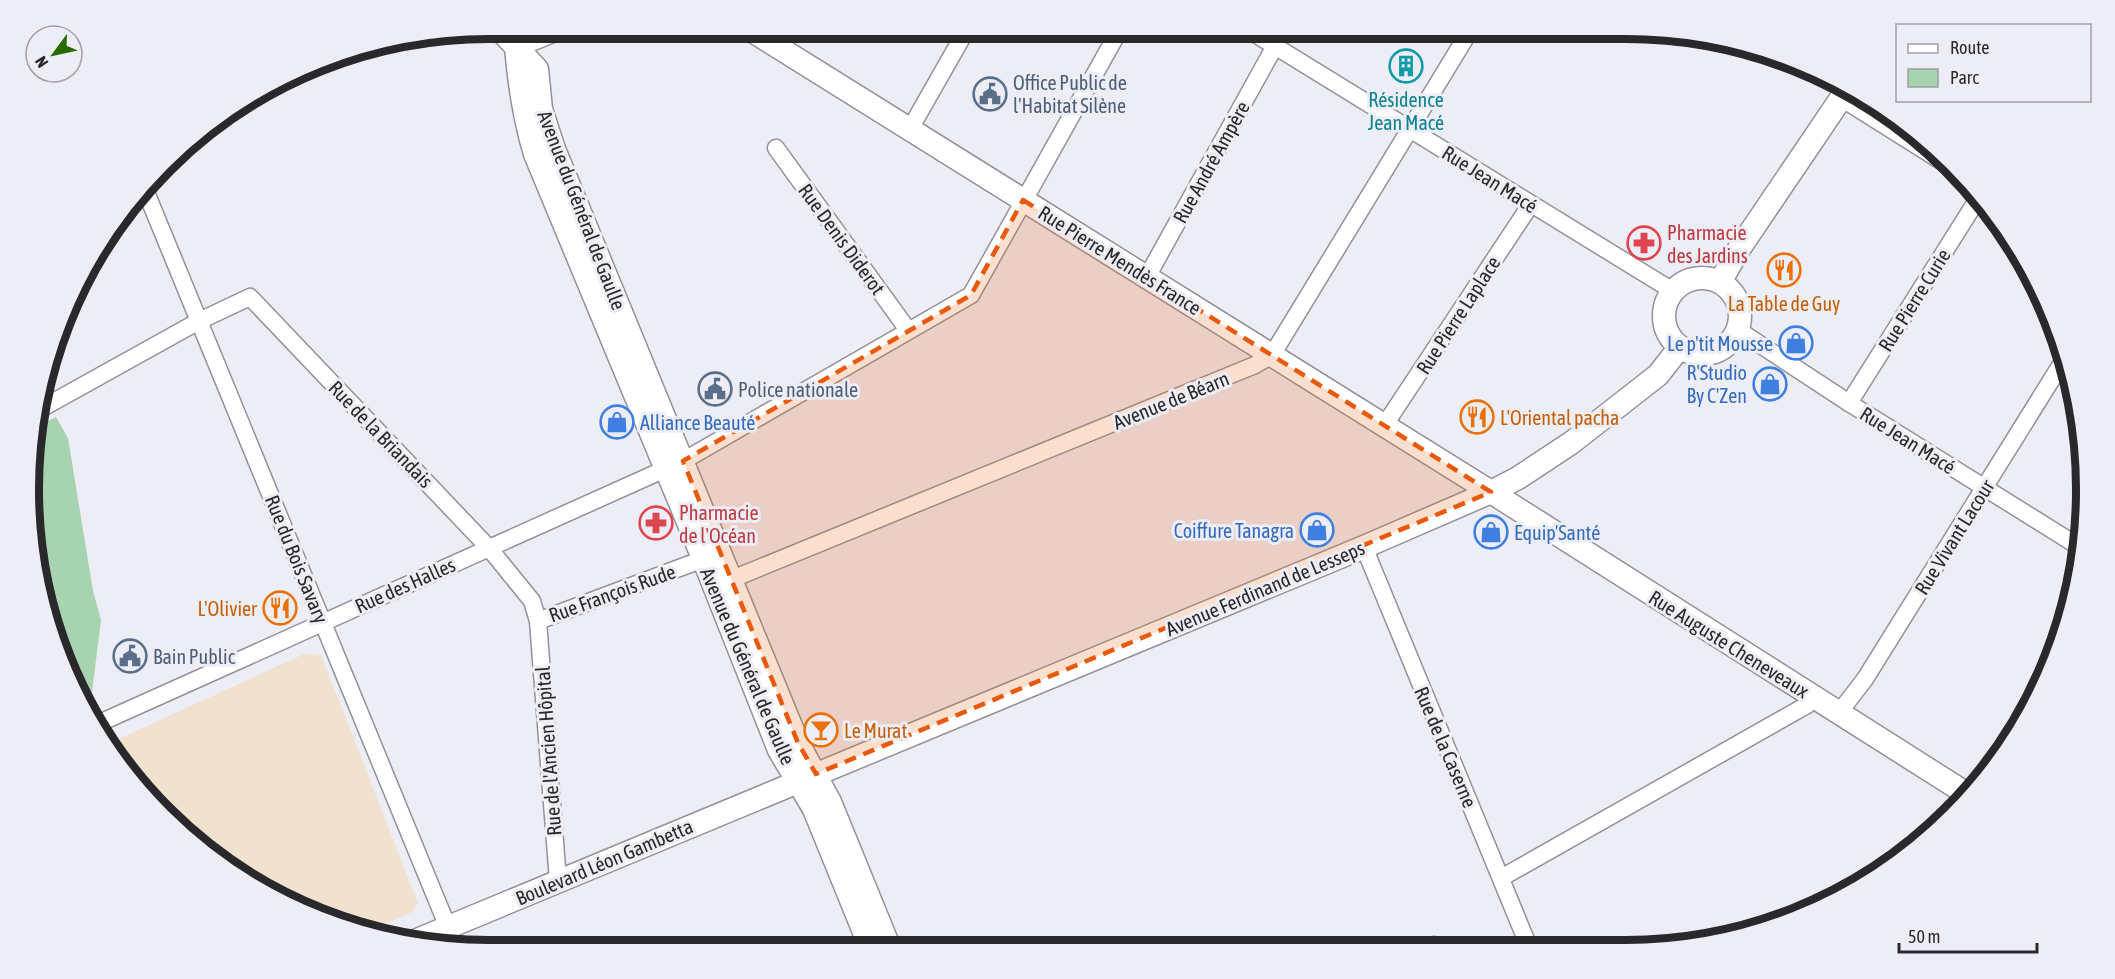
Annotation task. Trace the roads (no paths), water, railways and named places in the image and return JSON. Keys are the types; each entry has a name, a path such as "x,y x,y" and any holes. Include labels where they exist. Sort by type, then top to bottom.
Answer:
{"street":[{"path":"499,39 516,46 532,39"},
{"path":"509,39 516,46"},
{"name":"Rue Pierre Mendès France","path":"767,39 1491,492"},
{"path":"910,129 961,39"},
{"name":"Rue des Halles","path":"103,721 674,465 971,295 1114,39"},
{"name":"Rue Jean Macé","path":"1264,39 1673,291"},
{"path":"1272,355 1464,39"},
{"name":"Avenue du Général de Gaulle","path":"516,46 520,97 535,154 674,465 723,583 798,742 807,778"},
{"name":"Rue André Ampère","path":"1146,277 1275,46"},
{"path":"1720,282 1739,249 1843,95"},
{"name":"Rue Denis Diderot","path":"776,148 908,330"},
{"name":"Rue du Bois Savary","path":"148,196 452,937"},
{"name":"Rue Pierre Laplace","path":"1384,426 1531,204"},
{"name":"Rue Pierre Curie","path":"1849,403 1974,204"},
{"path":"1699,278 1709,278 1720,282 1736,298 1739,308 1738,330 1724,347 1713,352 1702,354 1680,347 1671,338 1665,321 1666,302 1680,285 1699,278"},
{"name":"Rue de la Briandais","path":"199,321 250,297 489,548 532,601 538,621"},
{"path":"47,405 199,321"},
{"name":"Rue Jean Macé","path":"1738,330 1849,403 2073,543"},
{"name":"Avenue Ferdinand de Lesseps","path":"807,778 1491,492 1518,478 1571,443 1659,375 1680,347"},
{"name":"Avenue de Béarn","path":"723,583 1244,369 1272,355"},
{"name":"Rue Vivant Lacour","path":"1838,714 1865,679 2059,367"},
{"name":"Rue Auguste Cheneveaux","path":"1491,492 1961,790"},
{"name":"Rue de la Caserne","path":"1364,547 1526,940"},
{"name":"Rue François Rude","path":"538,621 711,554"},
{"name":"Rue de l'Ancien Hôpital","path":"538,621 558,881"},
{"path":"1501,878 1807,705 1813,697"},
{"path":"807,778 814,809 868,940"},
{"path":"807,778 830,802 886,940"},
{"name":"Boulevard Léon Gambetta","path":"452,937 558,881 807,778"}],"place":[{"name":"Résidence Jean Macé","path":"1406,66"},
{"name":"Office Public de l'Habitat Silène","path":"990,94"},
{"name":"Pharmacie des Jardins","path":"1644,243"},
{"name":"La Table de Guy","path":"1784,270"},
{"name":"Le p'tit Mousse","path":"1796,343"},
{"name":"R'Studio By C'Zen","path":"1770,384"},
{"name":"Police nationale","path":"715,389"},
{"name":"L'Oriental pacha","path":"1477,417"},
{"name":"Alliance Beauté","path":"617,422"},
{"name":"Pharmacie de l'Océan","path":"656,523"},
{"name":"Coiffure Tanagra","path":"1317,530"},
{"name":"Equip'Santé","path":"1491,532"},
{"name":"L'Olivier","path":"280,608"},
{"name":"Bain Public","path":"130,656"},
{"name":"Le Murat","path":"821,730"}]}
